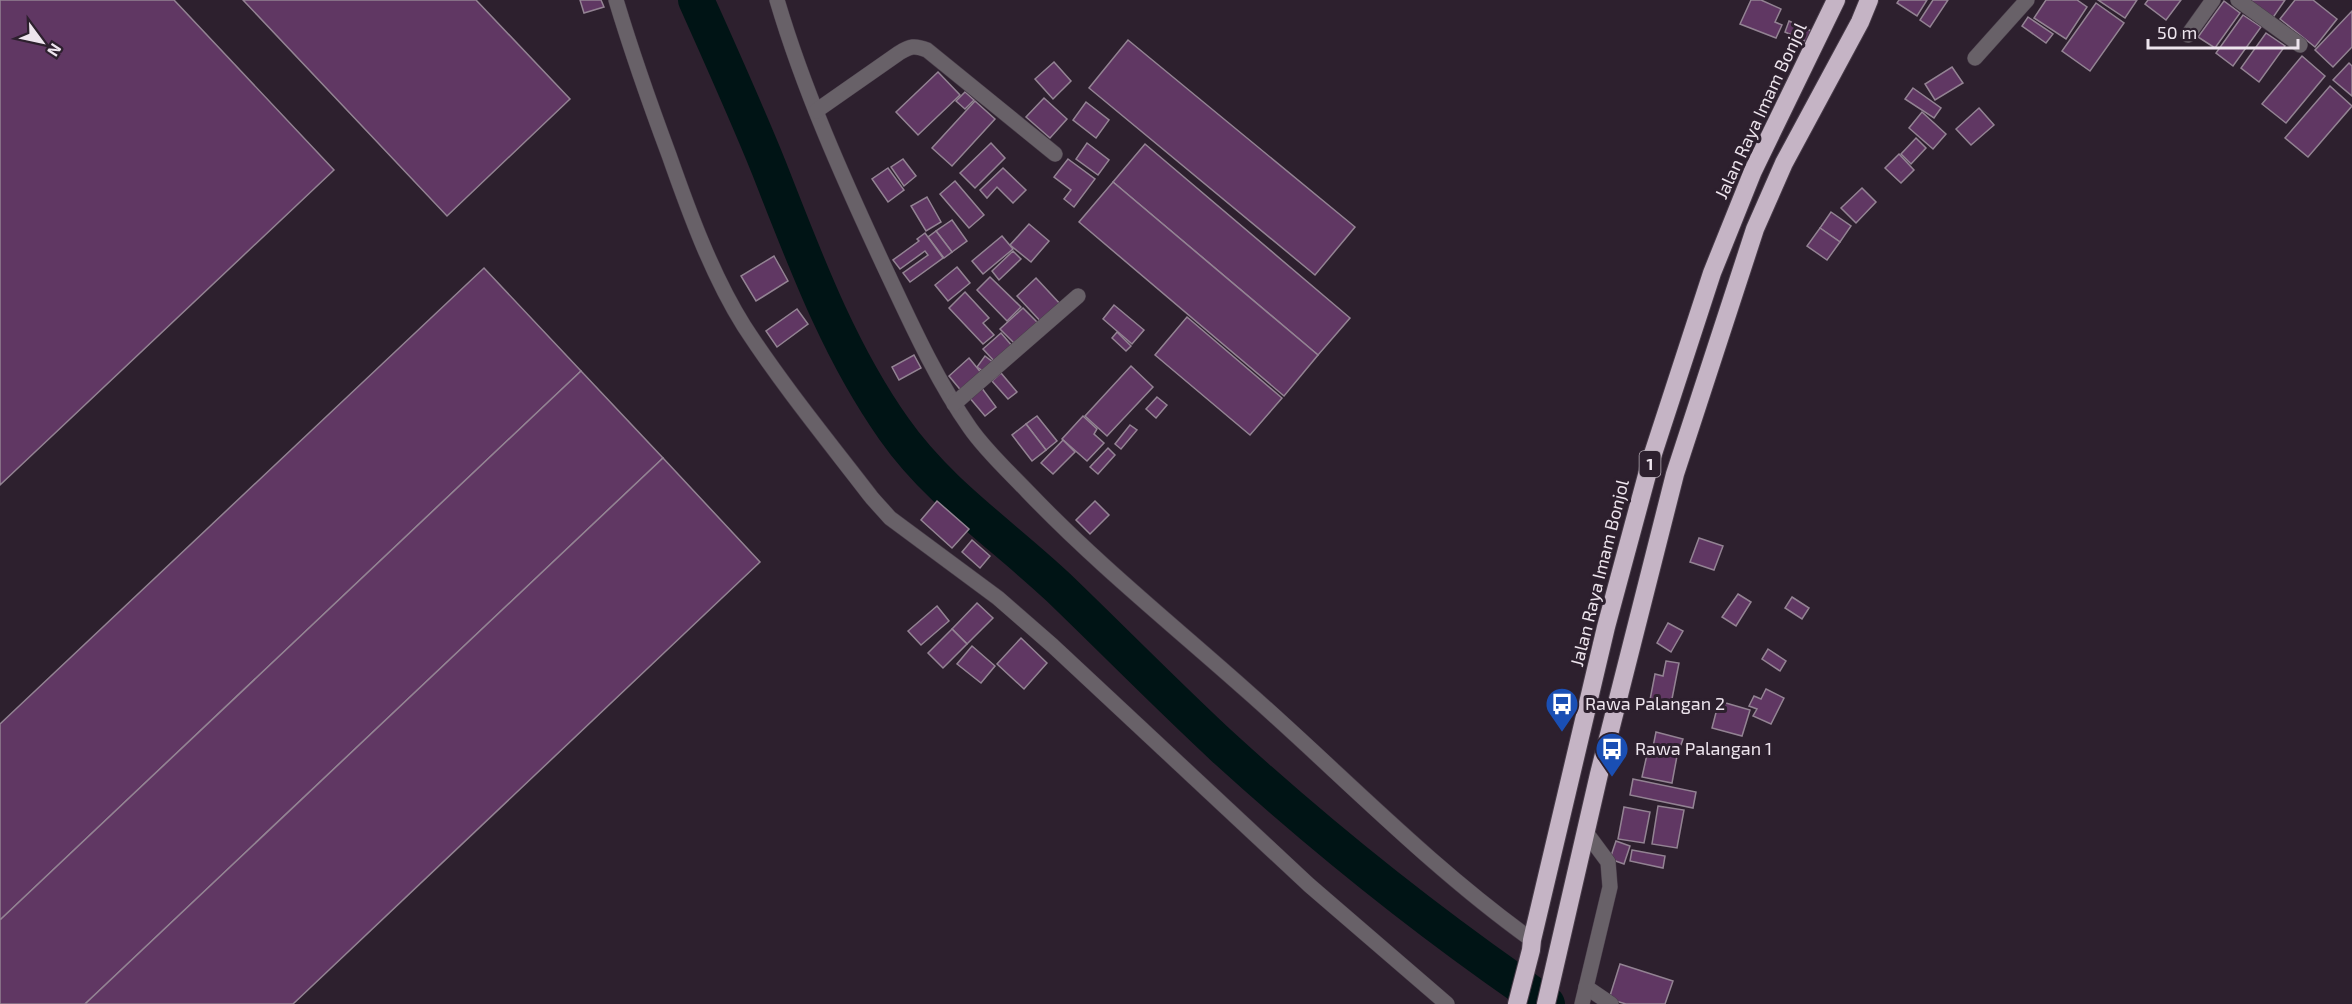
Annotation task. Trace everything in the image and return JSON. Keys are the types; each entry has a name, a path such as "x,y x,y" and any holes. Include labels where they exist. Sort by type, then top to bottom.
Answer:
{"highway":[{"name":"1","path":"1546,1004 1585,831 1675,474 1755,230 1784,163 1860,22 1869,0"},
{"path":"1834,4 1860,22"},
{"name":"Jalan Raya Imam Bonjol","path":"1517,1004 1606,627 1651,460 1712,273 1753,171 1834,4"}],"street":[{"path":"616,0 688,210 743,325 872,498 890,518 998,598 1053,646 1309,885 1447,1004"},
{"path":"777,0 816,111 907,315 954,404 971,431 1099,562 1246,690 1428,857 1532,945"},
{"path":"1976,58 2027,0"},
{"path":"2188,35 2213,0"},
{"path":"2238,0 2300,45"},
{"path":"816,111 910,46 919,46 927,50 1055,154"},
{"path":"954,404 1078,296"},
{"path":"1585,831 1608,862 1610,887 1584,997 1611,1004"}],"building":[{"path":"0,0 174,0 334,170 0,485"},
{"path":"243,0 476,0 570,99 447,216"},
{"path":"580,0 601,0 604,7 584,13"},
{"path":"1751,0 1761,0 1781,9 1775,22 1782,25 1776,38 1740,24"},
{"path":"1899,0 1927,0 1917,16 1897,3"},
{"path":"1933,0 1948,0 1930,27 1920,20"},
{"path":"2046,0 2077,0 2087,7 2066,39 2034,18"},
{"path":"2098,0 2137,0 2125,18"},
{"path":"2148,0 2181,0 2166,20 2145,4"},
{"path":"2245,0 2285,0 2272,19"},
{"path":"2295,0 2313,0 2337,19 2315,47 2280,19"},
{"path":"2224,1 2240,13 2215,48 2198,37"},
{"path":"2096,3 2124,23 2090,71 2062,51"},
{"path":"2352,11 2352,47 2333,67 2315,50"},
{"path":"2243,15 2261,27 2233,66 2216,53"},
{"path":"2028,17 2053,34 2046,43 2022,26"},
{"path":"1789,21 1818,34 1814,45 1785,32"},
{"path":"2266,33 2285,46 2259,82 2241,68"},
{"path":"1128,40 1355,227 1315,275 1089,88"},
{"path":"2302,56 2325,76 2286,123 2262,104"},
{"path":"1054,62 1071,81 1053,99 1035,79"},
{"path":"2349,63 2352,66 2352,96 2333,80"},
{"path":"1952,67 1963,83 1935,100 1925,84"},
{"path":"938,72 960,95 918,135 896,112"},
{"path":"2330,86 2352,106 2308,157 2285,138"},
{"path":"1913,88 1941,108 1934,118 1905,99"},
{"path":"965,92 974,100 965,109 956,101"},
{"path":"1044,98 1067,119 1050,138 1026,117"},
{"path":"975,101 995,119 952,166 932,148"},
{"path":"1086,102 1109,120 1096,138 1073,120"},
{"path":"1979,108 1994,125 1971,145 1956,129"},
{"path":"1922,112 1946,134 1933,149 1909,128"},
{"path":"1916,138 1926,148 1911,164 1901,154"},
{"path":"991,143 1005,158 975,188 960,173"},
{"path":"1087,143 1109,160 1098,175 1076,159"},
{"path":"1145,144 1350,318 1318,355 1113,182"},
{"path":"1899,154 1914,170 1901,183 1885,168"},
{"path":"903,159 916,176 904,186 891,167"},
{"path":"1068,159 1095,179 1074,207 1064,199 1071,190 1054,177"},
{"path":"888,168 904,190 888,202 872,179"},
{"path":"1003,168 1026,190 1013,203 997,187 987,198 980,190"},
{"path":"955,181 984,215 969,228 940,194"},
{"path":"1113,182 1318,355 1284,396 1079,222"},
{"path":"1862,188 1876,202 1856,223 1841,208"},
{"path":"927,197 941,222 926,231 911,206"},
{"path":"1831,212 1851,226 1840,242 1820,228"},
{"path":"952,220 967,241 952,252 936,231"},
{"path":"1029,224 1049,241 1031,262 1010,245"},
{"path":"1820,228 1840,242 1827,260 1807,246"},
{"path":"936,231 952,252 944,258 928,237"},
{"path":"925,233 943,258 910,282 903,273 928,255 925,251 900,269 893,260 919,241 917,239"},
{"path":"1002,236 1013,249 983,274 972,261"},
{"path":"1013,251 1021,259 999,280 992,271"},
{"path":"774,256 788,281 756,301 741,276"},
{"path":"957,267 970,283 948,301 935,285"},
{"path":"484,268 581,371 0,920 0,724"},
{"path":"990,277 1021,307 1007,321 977,290"},
{"path":"1036,278 1062,306 1043,324 1017,296"},
{"path":"965,292 989,318 983,323 994,335 983,344 949,308"},
{"path":"1114,305 1144,330 1132,344 1103,319"},
{"path":"1023,308 1038,323 1016,345 1000,329"},
{"path":"797,309 808,324 777,347 766,331"},
{"path":"1187,317 1282,398 1250,435 1155,355"},
{"path":"1117,332 1131,346 1126,351 1112,338"},
{"path":"1001,333 1013,347 995,362 983,349"},
{"path":"914,355 921,368 899,380 892,367"},
{"path":"985,356 994,363 986,373 977,367"},
{"path":"969,358 983,375 963,393 949,376"},
{"path":"1131,366 1153,387 1107,436 1085,416"},
{"path":"581,371 663,458 85,1004 0,1004 0,920"},
{"path":"1001,373 1017,392 1008,399 992,381"},
{"path":"981,387 996,407 985,416 969,397"},
{"path":"1157,397 1167,405 1156,418 1146,409"},
{"path":"1037,416 1057,441 1046,450 1026,424"},
{"path":"1083,416 1097,429 1094,434 1104,443 1087,461 1062,439"},
{"path":"1026,424 1046,450 1032,461 1012,435"},
{"path":"1130,425 1137,430 1121,449 1115,444"},
{"path":"1063,440 1075,452 1053,474 1041,463"},
{"path":"1108,448 1115,455 1098,474 1090,467"},
{"path":"663,458 760,562 293,1004 85,1004"},
{"path":"937,501 969,529 952,548 921,520"},
{"path":"1095,501 1109,515 1090,534 1076,520"},
{"path":"1699,538 1723,546 1714,570 1690,562"},
{"path":"972,540 990,556 980,568 962,552"},
{"path":"1738,594 1751,602 1736,626 1722,617"},
{"path":"1792,597 1809,608 1802,619 1785,608"},
{"path":"977,603 993,618 967,644 952,629"},
{"path":"937,606 949,621 921,645 908,631"},
{"path":"1668,623 1683,631 1671,652 1657,643"},
{"path":"952,629 967,644 943,668 928,653"},
{"path":"1021,638 1047,663 1024,689 997,664"},
{"path":"972,646 995,666 981,683 957,664"},
{"path":"1768,649 1786,661 1780,671 1762,659"},
{"path":"1666,661 1679,663 1670,709 1649,705 1655,674 1663,676"},
{"path":"1766,689 1784,698 1771,724 1753,716 1757,709 1749,706 1754,696 1761,699"},
{"path":"1719,701 1750,710 1742,736 1712,728"},
{"path":"1656,732 1683,739 1678,753 1653,747"},
{"path":"1648,750 1677,756 1672,783 1642,777"},
{"path":"1633,779 1696,792 1693,808 1630,795"},
{"path":"1658,806 1684,810 1677,848 1652,844"},
{"path":"1624,807 1650,812 1644,843 1618,839"},
{"path":"1616,841 1630,846 1624,864 1610,859"},
{"path":"1632,850 1665,856 1663,868 1630,861"},
{"path":"1620,964 1673,981 1665,1004 1626,1004 1609,999"}],"waterway":[{"path":"696,0 839,335 874,399 911,452 972,513 1059,588 1262,782 1381,882 1547,1004"}],"place":[{"name":"Rawa Palangan 2","path":"1562,733"},
{"name":"Rawa Palangan 1","path":"1612,778"}]}
